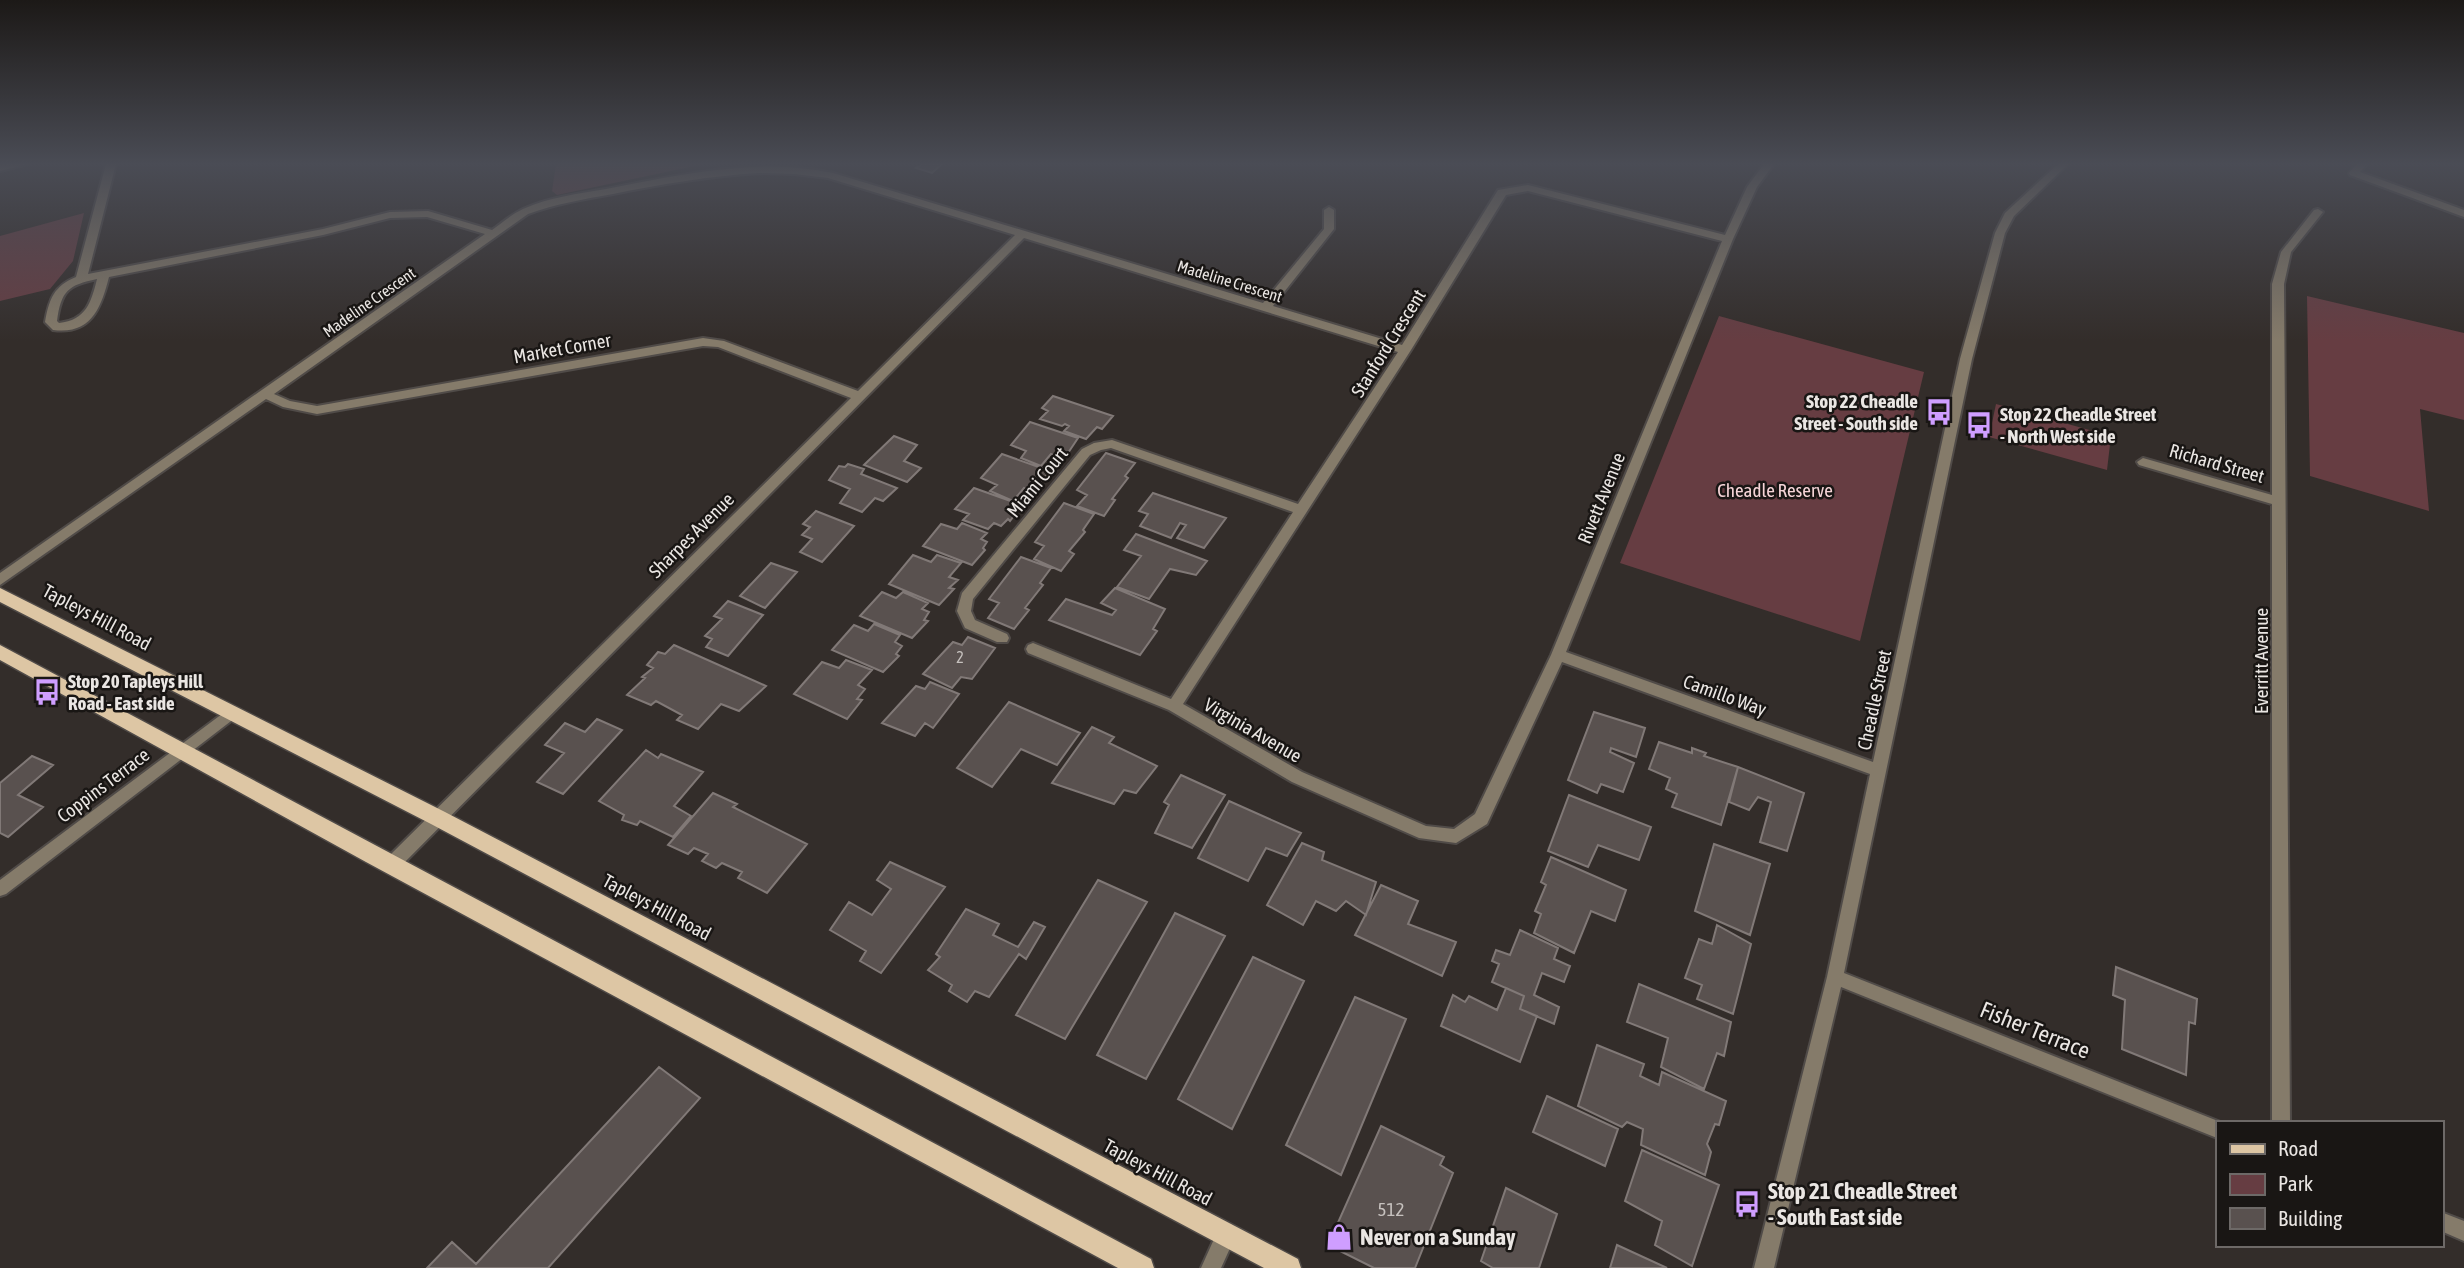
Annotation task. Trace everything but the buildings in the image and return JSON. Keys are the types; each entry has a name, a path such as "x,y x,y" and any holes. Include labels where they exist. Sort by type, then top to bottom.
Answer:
{"main road":[{"name":"Tapleys Hill Road","path":"0,594 230,714 438,818 1289,1268"},
{"path":"0,652 1142,1268"}],"street":[{"path":"80,279 95,223"},
{"path":"104,275 95,309 85,321 71,327 57,327 51,322 54,296 65,285 80,279 358,223"},
{"path":"459,223 492,233"},
{"name":"Madeline Crescent","path":"0,580 508,223"},
{"name":"Madeline Crescent","path":"987,223 1405,350"},
{"path":"1265,308 1329,229 1329,223"},
{"name":"Stanford Crescent","path":"1174,706 1405,350 1483,223"},
{"name":"Stanford Crescent","path":"1666,223 1728,239"},
{"name":"Rivett Avenue","path":"1456,836 1481,819 1558,655 1735,223"},
{"name":"Cheadle Street","path":"1764,1268 1835,977 1966,359 2005,223"},
{"name":"Everritt Avenue","path":"2281,1121 2278,284 2286,252 2309,223"},
{"name":"Sharpes Avenue","path":"391,865 1022,234"},
{"name":"Market Corner","path":"266,395 287,404 317,410 703,342 720,344 859,396"},
{"name":"Miami Court","path":"1002,638 970,624 964,611 968,597 1086,452 1098,446 1112,444 1301,510"},
{"name":"Richard Street","path":"2143,463 2280,502"},
{"name":"Virginia Avenue","path":"1033,649 1174,706 1297,778 1425,833 1456,836"},
{"name":"Camillo Way","path":"1558,655 1879,771"},
{"name":"Coppins Terrace","path":"0,889 230,714"},
{"name":"Fisher Terrace","path":"1835,977 2216,1129"},
{"path":"2443,1222 2464,1231"},
{"path":"1212,1268 1226,1235"}],"green space":[{"path":"47,223 82,223 73,261 50,289 0,301 0,236"},
{"path":"2307,296 2464,333 2464,420 2420,409 2429,511 2310,476"},
{"name":"Cheadle Reserve","path":"1719,316 1924,372 1860,641 1620,563"},
{"path":"1996,404 2111,436 2107,470 1989,437"}],"place":[{"name":"Stop 22 Cheadle Street - South side","path":"1939,412"},
{"name":"Stop 22 Cheadle Street - North West side","path":"1979,425"},
{"name":"Stop 20 Tapleys Hill Road - East side","path":"47,692"},
{"name":"Stop 21 Cheadle Street - South East side","path":"1747,1204"},
{"name":"Never on a Sunday","path":"1339,1237"}]}
